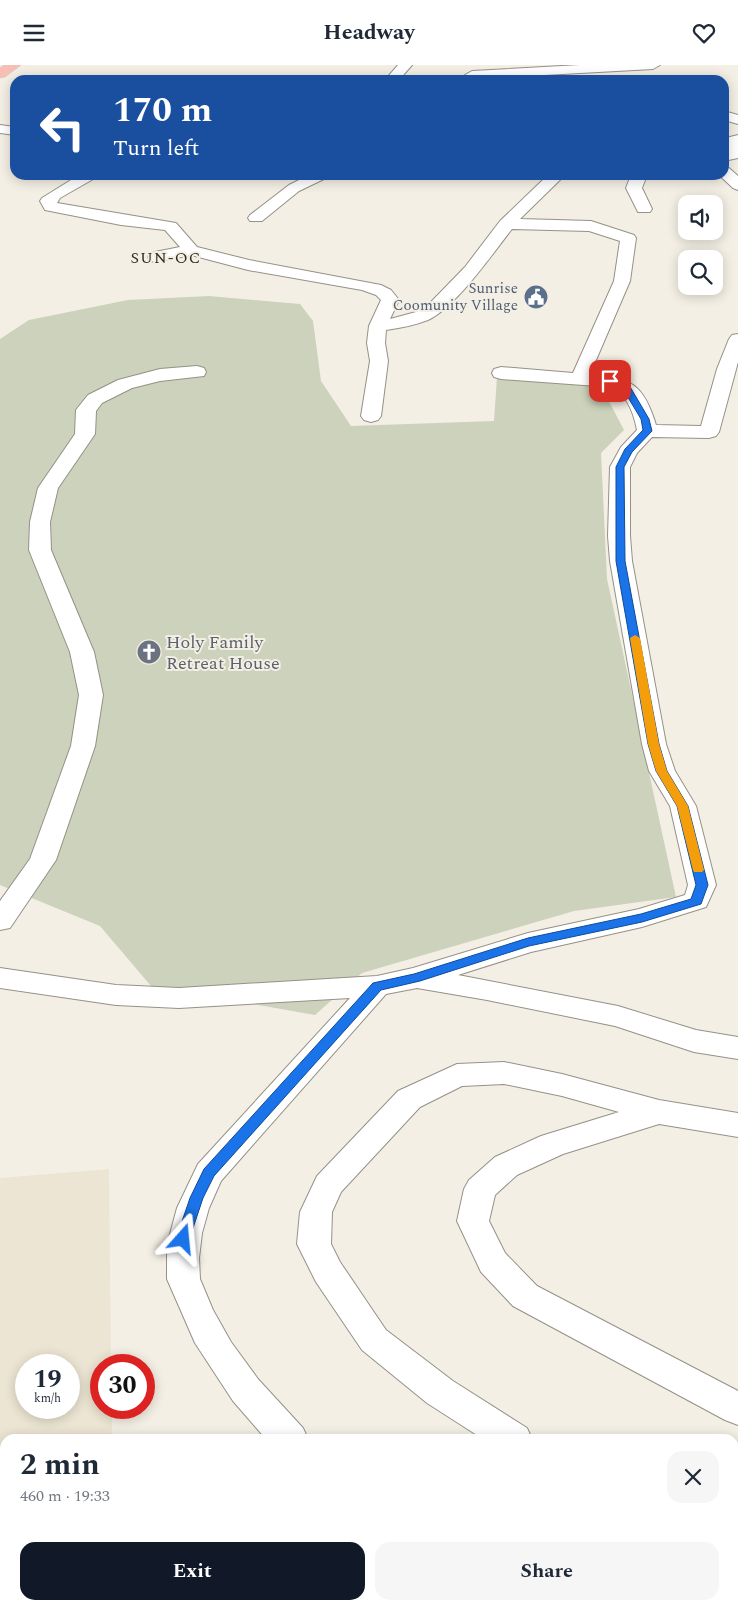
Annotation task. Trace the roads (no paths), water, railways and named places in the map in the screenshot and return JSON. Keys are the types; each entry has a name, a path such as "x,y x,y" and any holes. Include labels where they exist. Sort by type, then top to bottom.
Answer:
{"main road":[{"path":"0,74 14,65"}],"street":[{"path":"396,75 405,65"},
{"path":"473,73 652,65"},
{"path":"608,68 620,75"},
{"path":"729,156 738,152 730,144 731,141 738,139"},
{"path":"729,176 738,185"},
{"path":"81,180 48,201 51,207 121,220 170,226 191,250"},
{"path":"256,218 294,188 311,180"},
{"path":"378,326 422,316 435,308 472,271 517,211 551,180"},
{"path":"637,180 634,188 644,209"},
{"path":"506,224 591,226 628,238 622,281 579,379"},
{"path":"156,257 191,250 248,265 379,289 387,294 390,300 378,326 376,343 380,361 372,400 371,417"},
{"path":"0,978 116,995 179,999 377,986 415,978 528,943 642,918 696,901 702,885 683,806 662,771 654,744 621,561 620,467 628,451 647,431 709,432 726,369 738,339"},
{"path":"0,921 43,860 83,746 91,695 82,652 40,550 40,522 48,488 85,434 86,410 95,399 125,384 160,375 197,372"},
{"path":"501,373 610,381 626,387 645,419 647,431"},
{"path":"415,978 618,1016 694,1041 738,1048"},
{"path":"285,1434 275,1425 220,1355 195,1311 182,1273 183,1239 196,1198 208,1173 377,986"},
{"path":"506,1434 440,1392 374,1339 328,1272 314,1244 316,1213 328,1185 409,1099 457,1075 504,1073 562,1085 659,1112 738,1125"},
{"path":"659,1112 552,1145 506,1166 480,1189 473,1221 493,1262 525,1296 738,1409"}],"place":[{"name":"Sunrise Coomunity Village","path":"536,297"},
{"name":"Holy Family Retreat House","path":"149,652"}],"district":[{"name":"SUN-OC","path":"166,258"}]}
